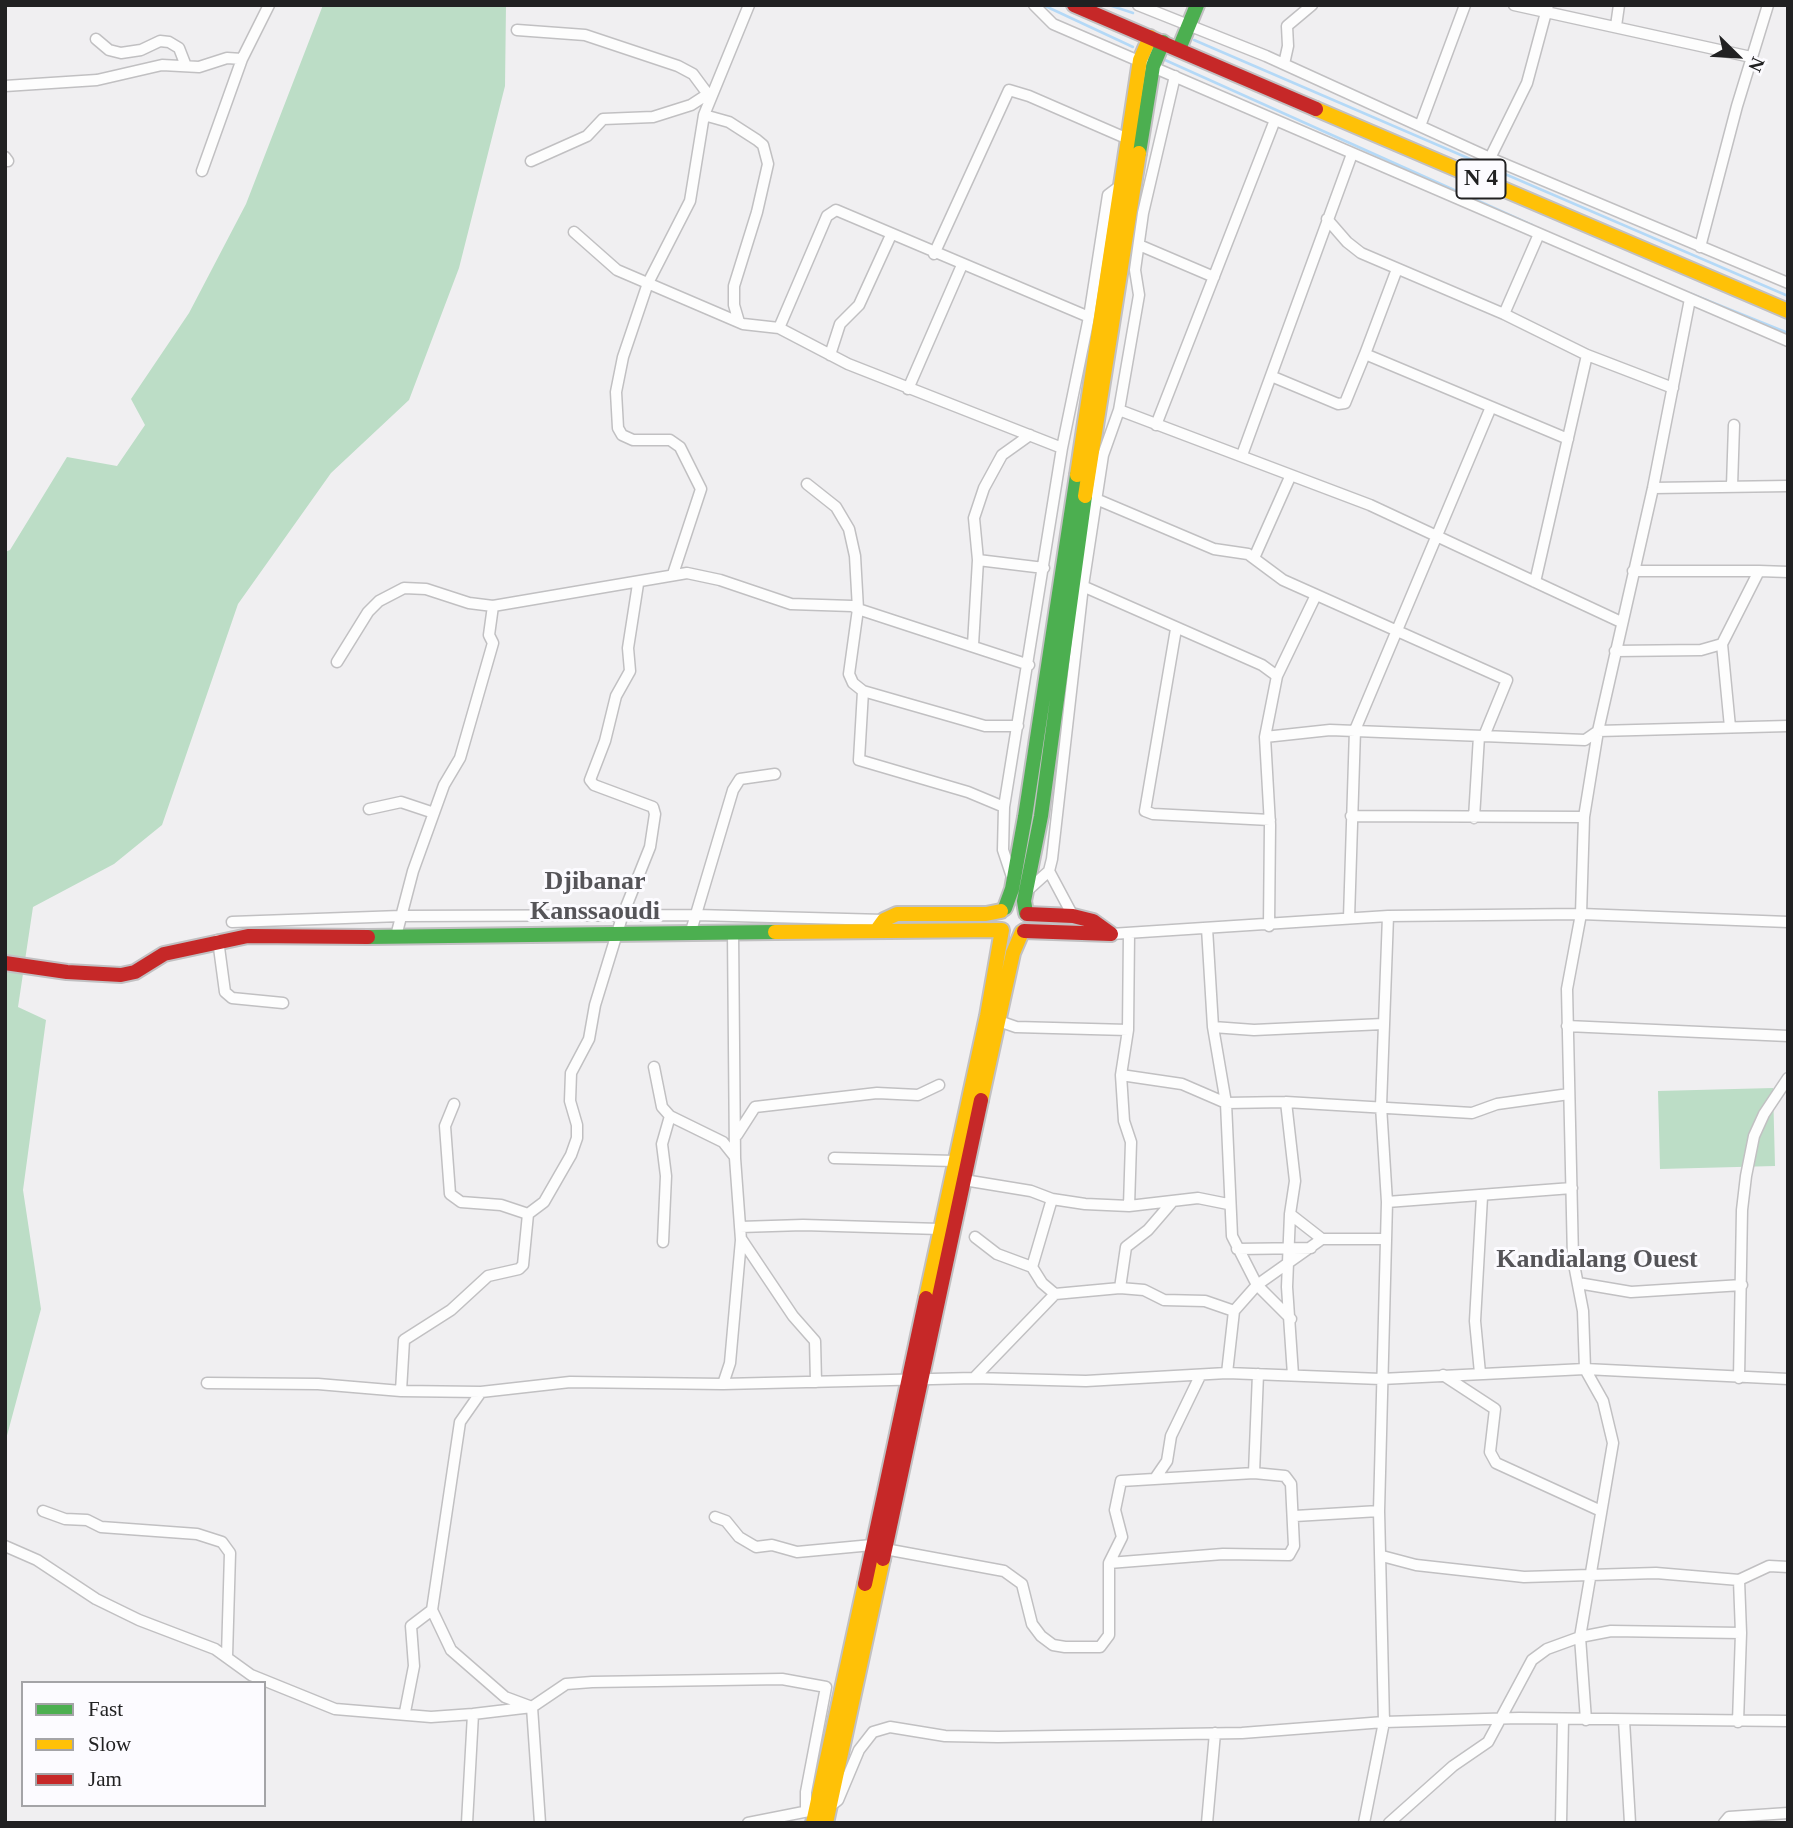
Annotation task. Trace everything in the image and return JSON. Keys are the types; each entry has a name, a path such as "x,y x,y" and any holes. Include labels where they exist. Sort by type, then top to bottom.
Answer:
{"main road":[{"name":"N 4","path":"1074,5 1788,312"},
{"path":"1179,49 1197,5"},
{"path":"914,1381 940,1229 955,1161 993,1018 1013,953 1028,922 1024,901 1041,816 1077,584 1126,188 1128,139 1147,63 1156,40"},
{"path":"816,1812 914,1381 964,1180 993,1018 1002,930 998,921 1013,881 1025,817 1147,63"},
{"path":"1025,817 1041,816"},
{"path":"880,925 897,914 1003,910 1015,905 1027,914 1073,916 1093,920 1111,934"},
{"path":"5,963 67,972 121,975 135,972 164,954 218,940 248,936 733,932 880,925 986,928 1002,930 1011,935 1023,932 1111,934"},
{"path":"816,1812 833,1689 878,1547"},
{"path":"816,1812 826,1823"}],"street":[{"path":"202,171 242,59 269,5"},
{"path":"1034,5 1053,24 1788,341"},
{"path":"1138,5 1284,64 1490,158 1788,284"},
{"path":"1284,64 1288,46 1287,26 1312,5"},
{"path":"1420,126 1465,5"},
{"path":"1514,5 1547,9 1751,57"},
{"path":"1616,26 1619,5"},
{"path":"1700,247 1751,57 1768,5"},
{"path":"673,573 701,489 680,447 670,440 624,437 618,428 616,392 623,356 648,283 690,201 709,96 746,6"},
{"path":"1490,158 1527,83 1547,9"},
{"path":"517,30 585,35 665,61 693,74 709,96"},
{"path":"96,39 109,50 121,53 141,50 160,41 169,42 179,48 186,66"},
{"path":"5,86 97,80 162,65 199,67 228,58 242,59"},
{"path":"1028,890 1049,871 1056,835 1077,584 1103,456 1119,410 1139,295 1135,270 1143,213 1175,76"},
{"path":"934,254 1009,90 1128,139"},
{"path":"531,161 587,136 603,119 653,117 691,105 709,96"},
{"path":"704,115 729,122 757,139 763,145 768,164 757,212 734,286 734,305 739,322"},
{"path":"1156,425 1275,120"},
{"path":"1242,455 1352,154"},
{"path":"1013,881 1003,850 1004,807 1062,448 1089,317 1108,195 1126,188"},
{"path":"779,328 830,211 836,209 934,254 1089,317"},
{"path":"1327,219 1353,248 1504,314 1587,355 1673,388"},
{"path":"574,232 617,270 739,322 779,328 830,355 908,389 1062,448"},
{"path":"1504,314 1539,234"},
{"path":"830,355 840,324 859,305 891,235"},
{"path":"1139,245 1214,277"},
{"path":"908,389 962,265"},
{"path":"1270,376 1338,404 1345,403 1397,269"},
{"path":"1586,1720 1580,1637 1611,1468 1612,1443 1604,1401 1586,1369 1583,1311 1573,1259 1567,989 1581,915 1584,817 1598,731 1653,488 1690,299"},
{"path":"1365,354 1567,439"},
{"path":"1535,582 1587,355"},
{"path":"1349,918 1355,730 1440,535 1491,407"},
{"path":"1119,410 1242,455 1290,477 1370,505 1440,535 1621,622"},
{"path":"1732,486 1734,425"},
{"path":"973,645 978,560 974,519 984,488 1002,455 1030,435"},
{"path":"1254,558 1290,477"},
{"path":"807,484 836,507 849,529 856,556 858,609 849,674 853,683 863,691 985,726 1018,726"},
{"path":"1653,488 1788,486"},
{"path":"1096,499 1214,548 1254,558 1283,580 1507,680 1482,736 1474,818"},
{"path":"978,560 1044,568"},
{"path":"1633,571 1788,572"},
{"path":"1730,727 1723,644 1759,571"},
{"path":"337,662 368,612 391,593 404,588 426,589 469,603 493,606 587,589 638,584 673,573 712,578 798,605 858,609 1029,665"},
{"path":"401,1391 404,1340 451,1311 488,1276 519,1269 525,1259 528,1214 544,1202 574,1146 577,1125 570,1101 571,1073 589,1039 595,1005 622,917 650,847 655,810 621,793 594,785 590,780 605,741 616,696 630,671 628,648 638,584"},
{"path":"1077,584 1262,665 1277,676"},
{"path":"1269,926 1270,820 1265,737 1277,676 1316,595"},
{"path":"396,936 444,785 460,758 477,689 491,651 489,625 493,606"},
{"path":"1175,629 1145,811 1153,814 1270,820"},
{"path":"1615,651 1701,650 1723,644"},
{"path":"863,691 859,760 968,792 1004,807"},
{"path":"1265,737 1355,730 1585,740 1598,731 1788,726"},
{"path":"691,931 733,790 740,779 775,774"},
{"path":"369,809 401,802 434,813"},
{"path":"1351,816 1584,817"},
{"path":"1049,871 1073,916"},
{"path":"232,922 401,916 696,915 880,925"},
{"path":"1111,934 1269,926 1388,916 1581,915 1788,922"},
{"path":"1364,1823 1384,1722 1382,1556 1378,1511 1387,1202 1381,1106 1388,916"},
{"path":"1207,928 1213,1027 1226,1102 1228,1204 1237,1249 1257,1285 1291,1320"},
{"path":"723,1384 730,1363 741,1240 735,1158 733,932"},
{"path":"1129,933 1128,1030 1121,1075 1123,1116 1131,1142 1129,1206"},
{"path":"218,940 225,992 232,998 283,1003"},
{"path":"993,1018 1016,1027 1128,1030"},
{"path":"1213,1027 1254,1030 1383,1024"},
{"path":"1567,1026 1788,1035"},
{"path":"654,1067 662,1107 670,1116 723,1142 735,1158"},
{"path":"1121,1075 1182,1084 1226,1102 1286,1102 1472,1112 1497,1104 1569,1094"},
{"path":"1739,1378 1742,1210 1754,1136 1764,1114 1788,1078"},
{"path":"735,1139 755,1107 877,1093 918,1095 939,1085"},
{"path":"1286,1102 1294,1181 1289,1248 1293,1375"},
{"path":"453,1104 445,1126 450,1194 461,1202 501,1205 528,1214"},
{"path":"663,1241 666,1176 662,1144 670,1116"},
{"path":"834,1158 955,1161"},
{"path":"964,1180 1031,1191 1052,1199 1129,1206 1198,1198 1228,1204"},
{"path":"1387,1202 1482,1197 1572,1188"},
{"path":"1480,1373 1475,1321 1482,1197"},
{"path":"1032,1267 1052,1199"},
{"path":"1120,1288 1126,1247 1149,1230 1173,1201"},
{"path":"1290,1214 1322,1239 1384,1239"},
{"path":"740,1227 803,1225 940,1229"},
{"path":"975,1237 997,1254 1032,1267 1042,1283 1055,1294"},
{"path":"1227,1373 1234,1311 1257,1285 1289,1265 1322,1239"},
{"path":"741,1240 793,1317 816,1341 816,1382"},
{"path":"1237,1249 1311,1248"},
{"path":"1578,1283 1630,1292 1742,1285"},
{"path":"974,1378 1055,1294 1120,1288 1144,1290 1164,1300 1205,1301 1234,1311"},
{"path":"207,1382 481,1392 570,1382 723,1384 974,1378 1086,1381 1227,1373 1381,1379 1586,1369 1788,1379"},
{"path":"1254,1473 1258,1374"},
{"path":"1442,1374 1494,1409 1490,1452 1496,1463 1601,1511"},
{"path":"1156,1477 1167,1461 1171,1436 1200,1376"},
{"path":"481,1392 460,1422 432,1610 451,1650 505,1698 532,1707"},
{"path":"715,1517 726,1521 739,1537 756,1547 772,1545 797,1552 878,1547 1004,1570 1022,1584 1032,1623 1041,1636 1053,1645 1100,1647 1109,1635 1109,1563 1122,1537 1115,1510 1121,1481 1254,1473 1285,1476 1289,1480 1295,1516 1294,1546 1289,1555 1223,1554 1109,1563"},
{"path":"43,1511 65,1519 87,1520 100,1527 197,1534 222,1542 230,1553 227,1656"},
{"path":"1295,1516 1378,1511"},
{"path":"5,1546 37,1560 96,1599 227,1656 251,1675 266,1681"},
{"path":"1382,1556 1497,1576 1592,1572 1657,1573 1739,1580 1769,1566 1788,1567"},
{"path":"1738,1722 1741,1633 1739,1580"},
{"path":"405,1712 414,1666 411,1626 432,1610"},
{"path":"1388,1823 1453,1766 1488,1742 1532,1660 1547,1649 1580,1637 1611,1631 1741,1633"},
{"path":"266,1681 335,1709 405,1712 431,1717 532,1707 566,1684 592,1682 782,1679 833,1689"},
{"path":"532,1707 540,1823"},
{"path":"467,1823 474,1714"},
{"path":"747,1823 816,1812 838,1800 859,1750 873,1732 890,1727 945,1735 998,1737 1215,1733 1384,1722 1500,1719 1786,1722"},
{"path":"1561,1823 1563,1719"},
{"path":"1624,1720 1630,1823"},
{"path":"1207,1823 1215,1733"},
{"path":"1724,1823 1729,1817 1788,1813"}],"green space":[{"path":"323,5 506,5 505,86 459,268 409,400 331,473 238,604 162,825 114,864 33,907 18,1007 46,1020 23,1190 41,1309 5,1443 5,552 10,550 67,457 117,466 145,425 131,399 189,313 246,204"},
{"path":"1773,1088 1775,1166 1660,1169 1658,1091"}],"waterway":[{"path":"1043,5 1133,47"},
{"path":"1109,5 1133,13"},
{"path":"1194,40 1788,296"},
{"path":"1165,60 1532,225"},
{"path":"1689,293 1788,333"}],"traffic: fast":[{"path":"1179,49 1197,5"},
{"path":"1139,153 1153,66 1163,42"},
{"path":"1005,908 1012,889 1025,817 1077,475"},
{"path":"1026,913 1024,901 1041,816 1085,496"},
{"path":"368,937 775,932"}],"traffic: slow":[{"path":"1077,475 1140,60 1150,37"},
{"path":"1316,109 1788,311"},
{"path":"1085,496 1139,153"},
{"path":"876,931 884,920 897,914 986,914 1001,911"},
{"path":"775,932 1002,930 987,1016 926,1298"},
{"path":"981,1100 1013,953 1022,932"},
{"path":"826,1823 883,1559"},
{"path":"813,1823 865,1584"}],"traffic: jam":[{"path":"1074,5 1316,109"},
{"path":"1027,914 1073,916 1093,921 1111,934"},
{"path":"1024,931 1111,934"},
{"path":"5,963 67,972 121,975 135,972 164,954 248,936 368,937"},
{"path":"883,1559 981,1100"},
{"path":"865,1584 926,1298"}],"district":[{"name":"Djibanar Kanssaoudi","path":"595,897"},
{"name":"Kandialang Ouest","path":"1597,1260"}]}
